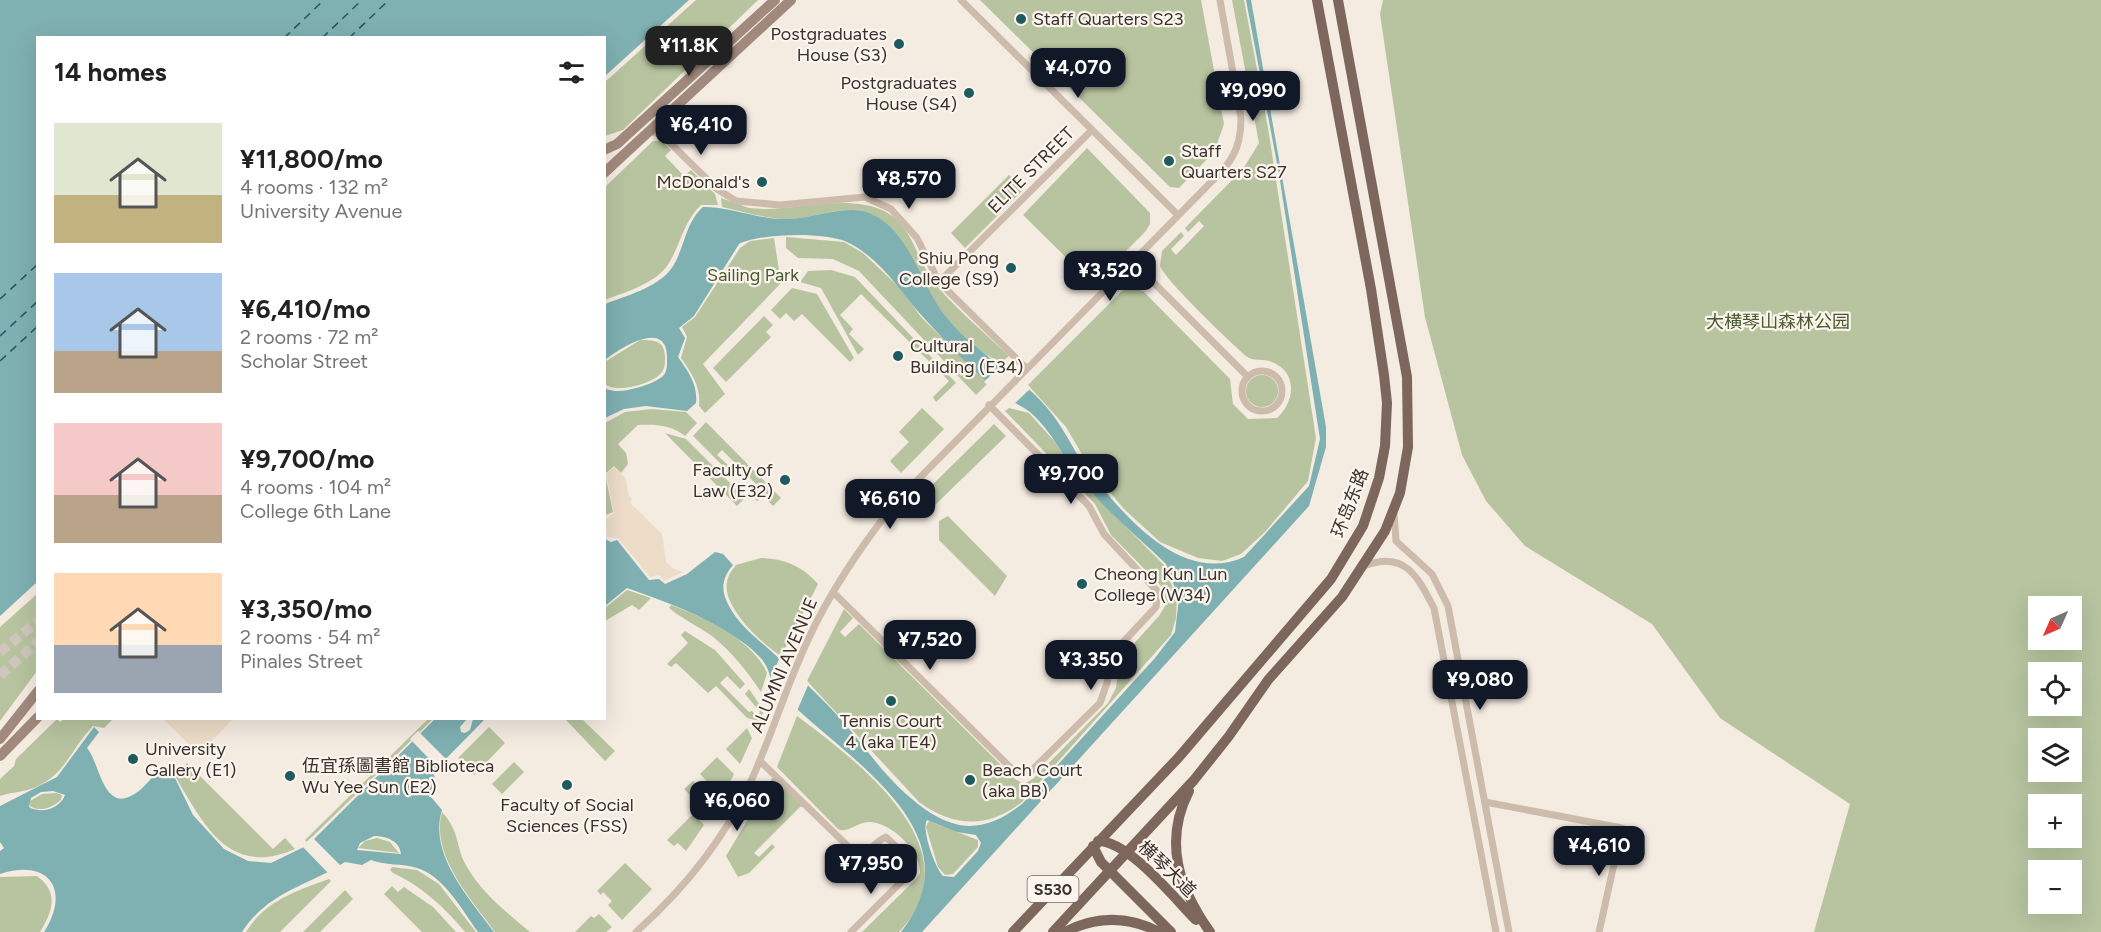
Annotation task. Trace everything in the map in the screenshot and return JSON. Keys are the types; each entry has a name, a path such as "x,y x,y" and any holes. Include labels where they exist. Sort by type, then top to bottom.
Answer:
{"main road":[{"path":"606,149 633,129 775,0"},
{"path":"606,171 791,0"},
{"name":"环岛东路","path":"1013,932 1179,757 1330,579 1363,526 1379,478 1385,446 1387,403 1371,289 1317,0"},
{"path":"1127,853 1194,780 1220,749 1268,680 1342,597 1364,566 1394,510 1405,473 1410,420 1407,377 1338,0"},
{"path":"1371,289 1373,283 1383,280 1390,286"},
{"path":"0,739 36,694"},
{"path":"0,756 36,719"},
{"path":"1194,780 1179,812 1175,856 1184,890 1209,932"},
{"name":"横琴大道","path":"1095,844 1112,844 1127,853 1209,932"},
{"name":"S530","path":"1095,844 1095,854 1171,932"},
{"name":"S530","path":"1053,932 1127,853"},
{"path":"1065,932 1109,919 1136,922 1159,932"}],"street":[{"path":"961,0 1178,215"},
{"name":"ALUMNI AVENUE","path":"636,932 686,881 735,811 760,761 795,670 833,592 854,557 894,504 989,405 1228,165 1240,138 1239,108 1220,0"},
{"path":"664,118 661,130 668,140"},
{"name":"ELITE STREET","path":"939,282 1092,130"},
{"path":"649,131 659,133 668,140 717,189 736,201 748,204 780,205 865,197 891,209 906,224 939,282 1025,370"},
{"path":"1132,261 1248,377"},
{"path":"1258,371 1276,376 1283,392 1275,408 1263,412 1247,405 1242,394 1248,377 1258,371"},
{"path":"833,592 1009,769 1019,773 1030,772 1093,710 1104,693 1113,654 1153,612 1159,598 1155,587 1107,538 1089,506 989,405"},
{"path":"1394,510 1396,541 1432,574 1445,596 1509,932"},
{"path":"1364,566 1383,560 1399,562 1420,583 1434,608 1496,932"},
{"path":"760,761 858,856 864,855 880,839 886,837 913,863 913,870 909,875 851,932"},
{"path":"1485,802 1622,828 1599,932"}],"green space":[{"path":"696,0 758,0 623,130 606,136 606,81"},
{"path":"980,0 1201,0 1224,124 1214,152 1179,188 1170,187"},
{"path":"1232,0 1244,0 1268,128 1316,438 1308,481 1265,532 1241,554 1222,561 1198,558 1160,542 1124,509 1090,468 1066,427 1028,385 1122,291 1131,288 1143,291 1230,379 1233,404 1248,419 1277,418 1287,404 1291,388 1286,373 1272,362 1246,356 1185,297 1160,266 1162,251 1181,232 1184,236 1171,249 1176,255 1204,226 1199,221 1188,232 1185,228 1243,169 1259,143"},
{"name":"大横琴山森林公园","path":"1383,0 2101,0 2101,932 1814,932 1850,804 1720,718 1652,624 1525,546 1486,501 1462,455 1425,317 1380,14"},
{"path":"653,141 662,141 671,150 665,156 684,176 691,170 715,194 718,205 701,205 695,211 669,263 657,276 649,282 606,300 606,186"},
{"path":"1087,148 1150,213 1150,224 1145,232 1093,284 1023,215"},
{"path":"1009,175 1024,189 965,248 951,233"},
{"path":"721,198 749,208 764,209 853,203 881,210 894,217 910,237 928,274 937,286 1009,356 1002,362 992,357 981,351 953,327 938,308 900,240 883,222 871,215 850,210 785,219 722,207"},
{"path":"786,237 844,242 863,253 901,289 921,317 988,383 976,395 859,271 833,259 798,258 786,248"},
{"name":"Sailing Park","path":"774,238 781,283 703,364 725,394 705,413 699,406 699,393 695,381 681,358 687,337 682,327 695,317 740,248 750,241"},
{"path":"831,270 855,277 956,383 936,402 933,397 949,381 861,294 840,315 853,329 849,334 864,349 858,355 821,288 800,282 808,271"},
{"path":"792,288 817,294 854,358 850,362 802,314 794,321 786,313 780,319 771,310"},
{"path":"764,316 773,325 766,332 771,337 726,382 713,368"},
{"path":"640,340 655,341 665,352 664,367 658,376 643,384 625,388 606,385 606,361"},
{"path":"1262,375 1273,380 1278,391 1273,402 1262,407 1251,402 1246,391 1251,380"},
{"path":"922,408 944,429 901,473 890,461 909,442 899,432"},
{"path":"1009,408 1029,413 1055,442 1082,483 1164,565 1177,599 1176,618 1171,635 1022,802 996,817 971,822 945,816 919,802 807,681 844,609 853,618 840,632 845,637 859,624 1015,779 1024,784 1034,778 1108,703 1116,688 1120,659 1159,616 1165,606 1164,589 1111,535 1095,504 1005,411"},
{"path":"652,409 686,412 697,423 685,436 663,426 638,425 618,444 626,453 628,464 621,473 614,466 606,473 606,422 625,412"},
{"path":"706,422 781,498 773,506 763,496 757,501 748,491 755,483 722,450 717,455 729,466 726,469 693,436"},
{"path":"994,424 1006,436 933,507 922,495"},
{"path":"665,433 686,439 745,498 737,506"},
{"path":"606,479 613,512 606,515"},
{"path":"948,516 1007,576 995,596 939,540 939,521"},
{"path":"761,558 792,565 806,572 818,584 781,656 745,624 727,592 728,577 736,565"},
{"path":"627,590 651,598 639,610 632,605 606,620 606,607"},
{"path":"36,595 36,672 0,721 0,627"},
{"path":"671,605 712,623 751,650 767,673 761,692 745,669 726,649 712,636 669,608"},
{"path":"685,631 715,650 745,684 740,689 727,676 720,683 749,712 752,711 757,716 760,712 745,694 749,689 764,711 759,721 747,718 716,686 708,693 676,663 671,667 667,664 688,643 681,635"},
{"path":"797,716 849,757 876,782 900,810 917,839 925,870 920,901 899,932 862,932 916,879 920,873 916,856 895,832 878,823 869,822 845,830 838,829 777,767"},
{"path":"56,720 60,722 63,720 112,720 104,728 93,726 62,768 46,782 32,789 0,796 0,779 14,766 16,759"},
{"path":"427,720 432,720 307,842 305,840"},
{"path":"566,720 583,720 615,751 605,761"},
{"path":"489,727 505,743 474,775 458,758"},
{"path":"747,728 752,738 740,764 726,749"},
{"path":"717,757 734,774 722,797 700,774"},
{"path":"514,762 524,772 502,794 492,784"},
{"path":"187,763 273,849 285,838 295,849 272,856 252,857 236,852 221,842 208,828 175,776"},
{"path":"773,777 804,806 800,807 754,853 759,857 772,844 775,847 749,873 738,877 726,856"},
{"path":"693,781 718,806 711,816 684,789"},
{"path":"42,794 62,795 61,800 51,807 38,809 30,806 30,801"},
{"path":"442,812 455,833 463,860 473,876 496,902 530,932 495,932 475,906 447,860 440,828"},
{"path":"693,814 704,825 686,851 678,843 674,846 667,840"},
{"path":"929,821 978,840 978,847 953,874 945,875 938,867 926,827"},
{"path":"377,838 390,842 399,853 358,848 365,841"},
{"path":"625,863 652,889 622,920 608,905 612,901 603,892 601,895 597,891"},
{"path":"392,867 417,870 439,884 476,932 465,932 432,898 393,873 390,870"},
{"path":"37,876 49,889 52,902 48,917 40,932 0,932 0,877"},
{"path":"329,879 331,881 280,932 246,932 262,912 282,898"},
{"path":"392,886 398,892 404,887 433,907 456,932 422,932 384,894"},
{"path":"345,890 353,899 320,932 303,932"},
{"path":"599,914 612,927 606,932 575,932 591,916 594,918"}],"shaded area":[{"path":"614,467 626,479 628,494 632,499 630,503 662,534 666,562 674,569 683,572 664,581 659,575 650,577 618,538 607,537 606,519 614,513 606,474"},
{"path":"164,720 232,720 199,754"}],"water":[{"path":"0,0 689,0 606,75 606,36 36,36 36,583 0,616"},
{"path":"1246,0 1251,0 1326,427 1326,447 1309,506 922,932 901,932 921,897 925,865 917,834 900,806 876,779 784,697 774,685 763,661 753,650 725,630 698,616 627,588 606,605 606,540 611,542 617,540 649,580 659,579 665,584 687,574 715,552 723,554 733,565 726,575 724,595 733,613 743,625 829,707 906,794 940,818 952,823 971,826 999,819 1023,803 1155,658 1175,632 1179,599 1166,564 1091,492 1038,419 1009,399 973,369 924,318 880,266 847,242 809,235 793,235 749,240 739,244 694,316 679,328 685,338 678,357 692,378 696,403 687,411 646,406 624,409 606,418 606,389 624,391 653,382 665,374 667,360 666,347 660,340 652,338 632,343 606,359 606,304 640,291 665,276 676,262 692,221 703,207 777,219 849,210 869,213 883,221 905,244 937,304 956,329 1018,379 1041,401 1060,425 1091,476 1137,525 1152,539 1187,558 1205,563 1224,563 1244,557 1309,486 1320,439 1279,174","holes":["927,820 957,832 976,835 981,843 978,851 954,877 943,876 930,848 926,831"]},
{"path":"434,720 466,720 460,727 461,732 465,733 470,730 473,720 484,720 433,772 437,785 431,797 442,810 439,827 446,859 463,890 494,932 478,932 452,895 426,872 411,866 371,860 362,865 345,862 276,898 253,918 242,932 44,932 52,917 55,891 51,881 43,874 31,870 0,874 0,851 4,848 0,842 0,806 57,777 94,727 99,732 87,748 109,793 116,798 125,798 136,793 163,767 172,772 193,815 224,849 248,861 271,863 308,845","holes":["53,791 65,795 59,804 50,809 39,810 29,807 31,798 41,792","374,836 392,840 400,849 401,854 357,850 360,843"]}],"pier":[{"path":"1003,363 1031,388 1013,405 984,382"},
{"path":"780,657 809,683 797,711 769,681"},
{"path":"418,731 448,761 440,770 410,739"},
{"path":"312,837 342,867 330,875 302,846"}],"ferry route":[{"path":"286,36 324,0"},
{"path":"324,36 362,0"},
{"path":"351,36 389,0"},
{"path":"0,299 36,266"},
{"path":"0,336 36,303"},
{"path":"0,361 36,328"}],"tunnel":[{"path":"0,652 36,623"},
{"path":"0,675 36,644"}],"place":[{"name":"Staff Quarters S23","path":"1021,19"},
{"name":"Postgraduates House (S3)","path":"899,44"},
{"name":"Postgraduates House (S4)","path":"969,93"},
{"name":"Staff Quarters S27","path":"1169,161"},
{"name":"McDonald's","path":"762,182"},
{"name":"Shiu Pong College (S9)","path":"1011,268"},
{"name":"Cultural Building (E34)","path":"898,356"},
{"name":"Faculty of Law (E32)","path":"785,480"},
{"name":"Cheong Kun Lun College (W34)","path":"1082,584"},
{"name":"Tennis Court 4 (aka TE4)","path":"891,701"},
{"name":"University Gallery (E1)","path":"133,759"},
{"name":"伍宜孫圖書館 Biblioteca Wu Yee Sun (E2)","path":"290,776"},
{"name":"Beach Court (aka BB)","path":"970,780"},
{"name":"Faculty of Social Sciences (FSS)","path":"567,785"}]}
